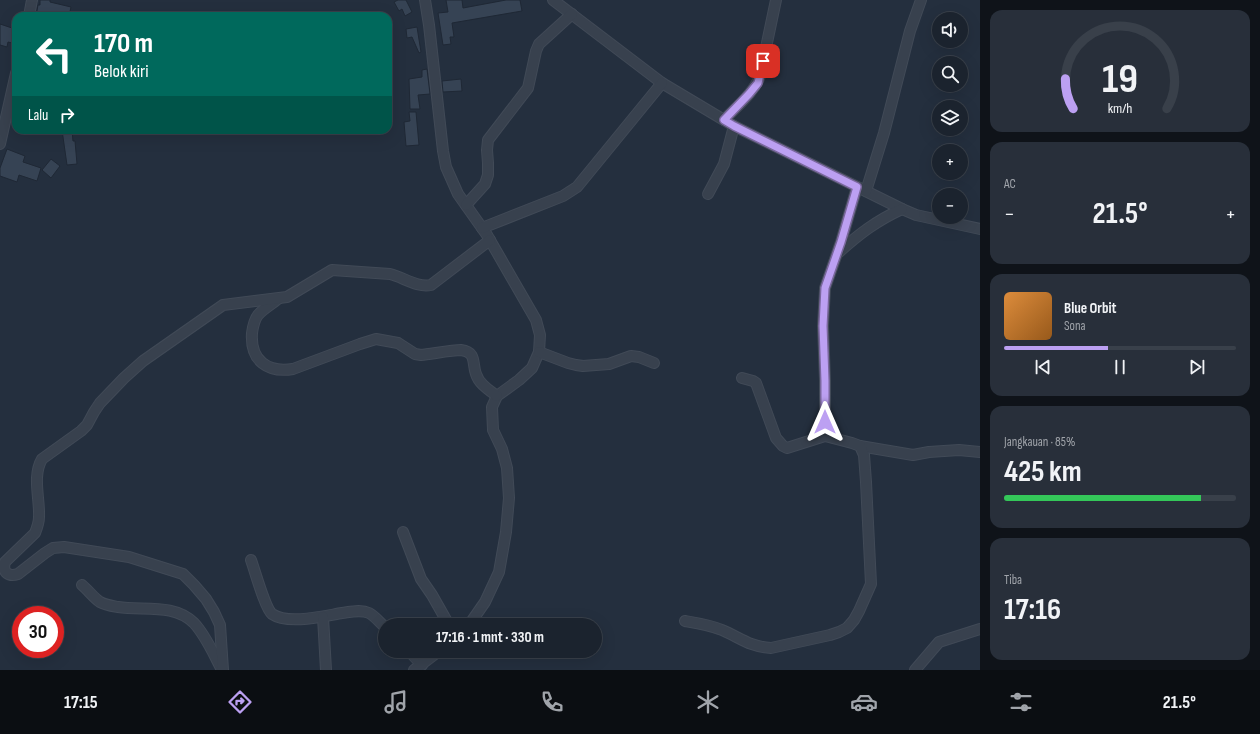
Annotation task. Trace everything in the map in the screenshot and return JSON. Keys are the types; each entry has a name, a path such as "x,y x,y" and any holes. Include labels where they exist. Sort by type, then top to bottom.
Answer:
{"street":[{"path":"29,12 32,0"},
{"path":"425,0 446,168 458,194 490,240 536,320 540,335 540,352 532,368 519,380 497,396 492,407 494,430 502,449 507,468 510,498 499,572 485,602 474,618"},
{"path":"553,0 662,82 734,126 916,215 980,229"},
{"path":"724,120 758,83 776,0"},
{"path":"825,436 823,326 825,288 836,254 884,133 910,31 921,0"},
{"path":"466,205 485,184 488,175 488,140 528,88 536,51 540,44 572,14"},
{"path":"482,228 563,196 577,187 662,82"},
{"path":"0,144 12,91"},
{"path":"708,194 724,164 734,126"},
{"path":"836,254 857,235 875,223 902,209"},
{"path":"223,670 220,625 206,599 194,584 182,574 129,557 64,547 53,548 18,574 13,575 5,572 5,562 35,533 37,527 39,518 37,476 42,459 81,431 87,425 100,403 143,361 223,305 288,297 332,270 398,275 418,284 425,286 430,285 490,240"},
{"path":"279,298 258,315 253,325 253,348 256,357 263,364 271,368 282,371 294,369 360,344 376,339 386,340 398,343 415,354 421,356 460,350 468,352 472,356 475,374 483,385 497,396"},
{"path":"540,352 568,363 583,366 610,364 631,356 639,357 654,363"},
{"path":"742,378 753,380 756,383 776,438 783,446 787,448 825,436 860,446 913,455 929,452 959,450 980,452"},
{"path":"685,620 721,629 747,643 761,648 771,648 830,635 847,628 859,611 871,584 864,455 860,446"},
{"path":"403,532 421,579 445,618"},
{"path":"251,560 266,605 272,614 285,619 301,619 356,611 368,613 378,620"},
{"path":"82,585 100,602 111,606 124,608 164,609 182,614 193,622 202,632 223,670"},
{"path":"323,617 326,670"},
{"path":"915,670 939,642 980,629"},
{"path":"413,658 418,667 430,658"}],"building":[{"path":"40,0 50,0 50,2 71,7 70,12 37,12 38,5 40,5"},
{"path":"398,0 406,0 412,12 405,16 402,9 399,11 394,2"},
{"path":"446,0 462,0 463,8 506,0 520,0 522,11 452,23 454,37 450,37 451,44 443,45 438,13 448,12"},
{"path":"0,24 12,28 12,43 8,42 7,47 0,45"},
{"path":"417,27 421,52 419,53 412,37 407,38 406,29"},
{"path":"427,69 430,94 418,95 420,109 410,109 409,79 422,77 422,70"},
{"path":"461,79 462,91 443,92 442,81"},
{"path":"409,112 416,112 419,145 406,146 404,122 410,121"},
{"path":"63,134 72,134 73,141 75,141 77,164 67,165"},
{"path":"7,149 25,156 23,162 41,168 37,181 19,175 17,182 0,176 0,168"},
{"path":"51,159 60,166 51,178 42,170"}],"route":[{"path":"763,61 758,83 724,120 857,187 841,242 825,288 823,326 825,422"}]}
